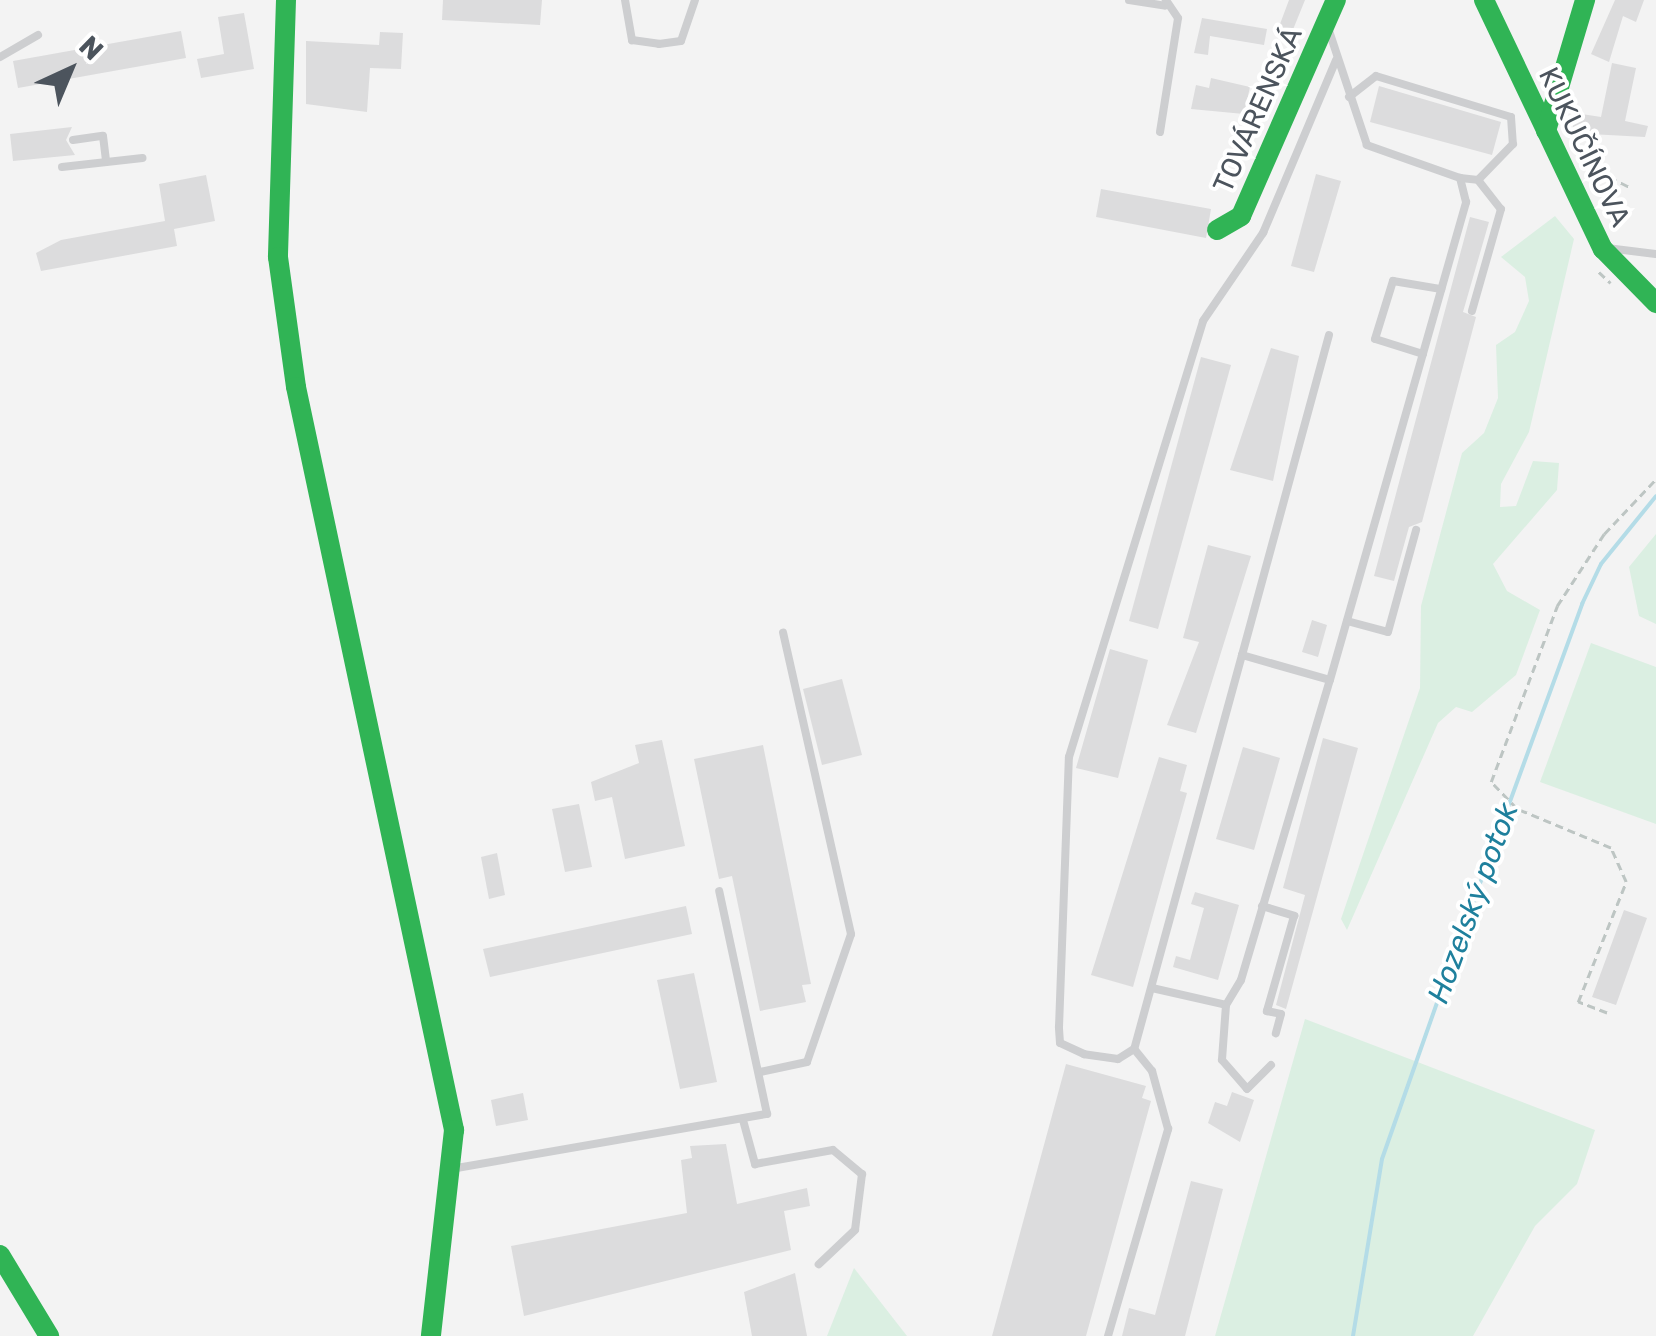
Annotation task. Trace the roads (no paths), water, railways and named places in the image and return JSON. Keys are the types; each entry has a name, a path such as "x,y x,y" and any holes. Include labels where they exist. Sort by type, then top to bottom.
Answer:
{"street":[{"path":"286,0 278,257 296,387 384,834 454,1130 431,1336"},
{"name":"TOVÁRENSKÁ","path":"1217,230 1240,216 1336,0"},
{"name":"KUKUČÍNOVA","path":"1484,0 1602,249 1656,303"},
{"path":"1546,132 1585,0"},
{"path":"0,1255 49,1336"}],"lane":[{"path":"624,0 632,40 659,44 680,41 696,0"},
{"path":"1129,0 1166,3 1178,18 1160,132"},
{"path":"1328,21 1336,60 1367,145 1460,178 1478,180 1502,209 1472,311"},
{"path":"0,57 38,34"},
{"path":"1328,334 1134,1048 1118,1058 1060,1043 1069,757 1203,321 1263,233 1336,60"},
{"path":"1350,97 1376,76 1511,118 1512,144 1478,180"},
{"path":"73,140 104,136 106,162"},
{"path":"62,167 142,158"},
{"path":"1271,1064 1248,1089 1222,1060 1226,1004 1262,906 1330,680 1466,202 1460,178"},
{"path":"1602,249 1656,254"},
{"path":"1422,354 1376,339 1393,282 1441,290"},
{"path":"1346,620 1388,632 1416,530"},
{"path":"760,1072 807,1062 851,934 783,633"},
{"path":"1242,655 1330,680"},
{"path":"450,1170 767,1114 719,891"},
{"path":"1262,906 1294,916 1268,1011 1281,1014 1276,1033"},
{"path":"1152,988 1226,1004"},
{"path":"1108,1336 1168,1129 1152,1071 1134,1048"},
{"path":"744,1120 755,1164 833,1150 862,1174 855,1230 820,1264"}],"waterway":[{"name":"Hozelský potok","path":"1353,1336 1382,1159 1460,938 1582,604 1601,564 1656,496"}]}
